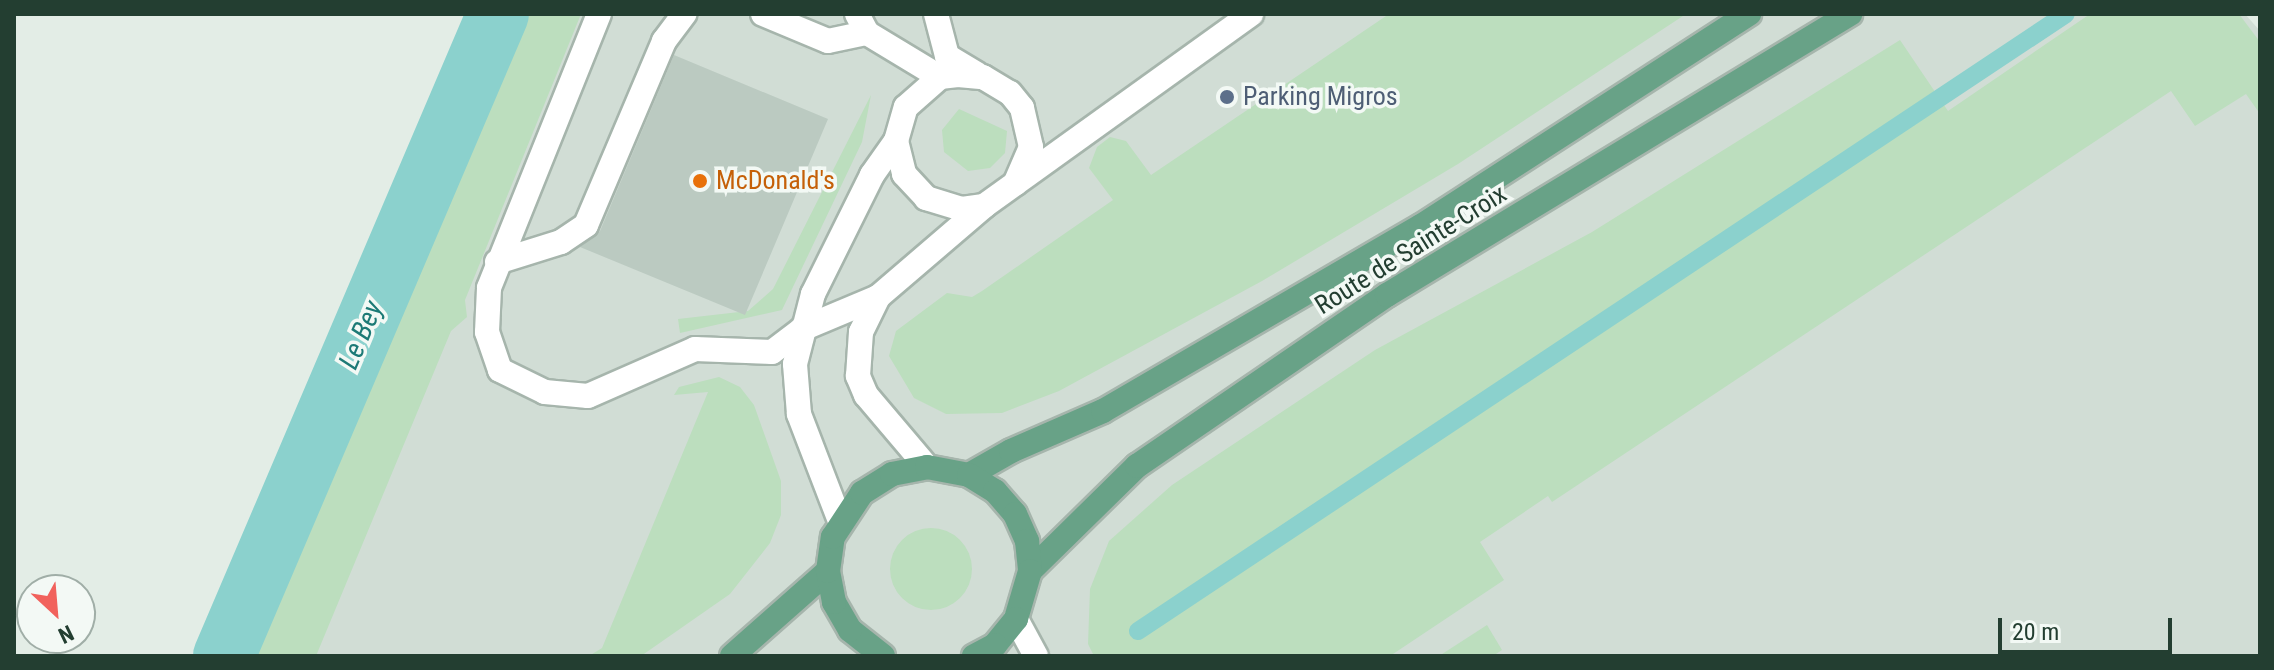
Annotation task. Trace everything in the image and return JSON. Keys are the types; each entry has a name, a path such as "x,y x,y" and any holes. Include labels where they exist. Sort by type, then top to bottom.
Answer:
{"main road":[{"name":"Route de Sainte-Croix","path":"969,475 1011,451 1103,411 1421,226 1749,14"},
{"name":"Route de Sainte-Croix","path":"1030,571 1137,466 1374,304 1850,14"},
{"path":"883,656 850,630 834,602 828,571 840,521 862,493 892,474 927,467 969,475 995,491 1015,514 1027,541 1030,571 1016,619 995,645 974,656"},
{"path":"732,656 828,571"}],"street":[{"path":"497,262 561,242 586,225 664,41 684,14"},
{"path":"763,14 828,41 862,23 940,77 983,77"},
{"path":"936,14 947,56 1010,93 1029,127 1026,167 1015,184"},
{"path":"600,15 497,262 486,313 493,354 511,378 545,392 588,396 695,349 772,352 802,329 878,297 984,206 1251,14"},
{"path":"840,521 799,414 797,387 802,329 841,236 896,141 906,107 940,77"},
{"path":"896,141 904,174 926,198 962,209 984,206"},
{"path":"878,297 861,332 858,376 866,395 927,467"},
{"path":"772,352 797,387"},
{"path":"1016,619 1036,656"}],"shaded area":[{"path":"569,14 2245,14 2260,31 2260,656 293,656"}],"green space":[{"path":"509,14 581,14 465,300 467,317 451,331 316,656 234,656"},
{"path":"1389,14 1686,14 1458,164 1262,281 1059,391 1002,413 946,414 914,398 889,356 896,331 947,293 972,297 982,291 1113,200 1089,168 1097,147 1110,137 1126,141 1151,175"},
{"path":"2090,14 2239,14 2260,42 2260,114 2246,94 2195,126 2171,91 1552,502 1548,496 1480,542 1504,580 1390,656 1094,656 1088,644 1090,589 1109,541 1172,485 1375,350 1592,232 1900,40 1948,111"},
{"path":"871,95 862,142 782,310 680,333 678,319 748,311 773,289"},
{"path":"959,109 1007,131 1005,153 990,168 968,171 944,152 942,130"},
{"path":"719,377 740,387 754,405 781,481 781,515 770,543 730,594 641,656 589,656 602,648 708,392 674,395 679,387"},
{"path":"931,528 947,531 960,540 969,553 972,569 969,585 960,598 947,607 931,610 915,607 902,598 893,585 890,569 893,553 902,540 915,531"},
{"path":"1487,625 1502,650 1493,656 1439,656"}],"building":[{"name":"McDonald's","path":"674,55 828,119 745,315 580,247 600,231"}],"waterway":[{"name":"Le Bey","path":"224,656 498,14"},
{"path":"1138,631 2066,14"}],"place":[{"name":"Parking Migros","path":"1227,97"},
{"name":"McDonald's","path":"700,181"}]}
